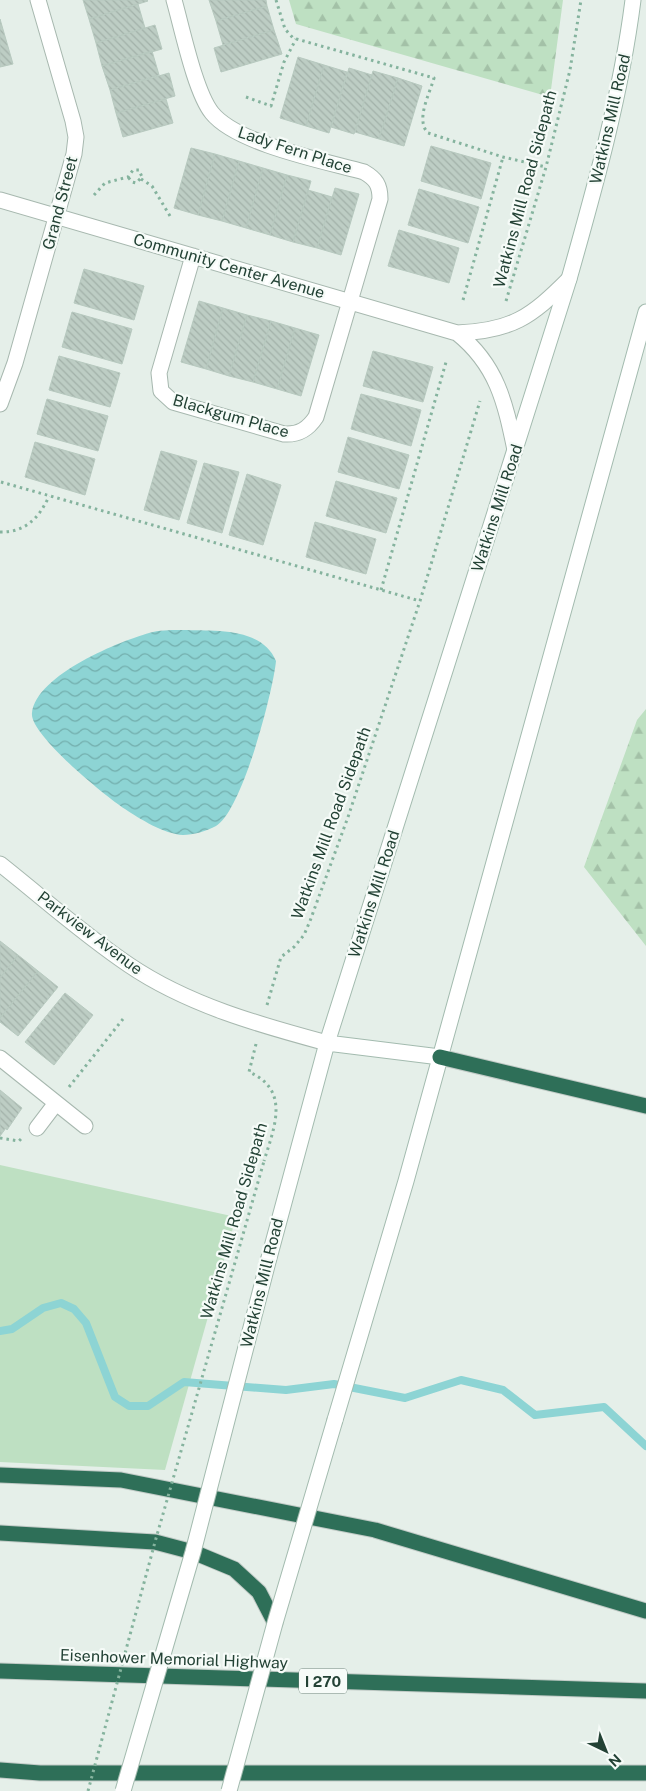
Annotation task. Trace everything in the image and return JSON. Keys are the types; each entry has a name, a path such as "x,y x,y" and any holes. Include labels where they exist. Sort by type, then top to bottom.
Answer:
{"highway":[{"path":"440,1057 646,1106"},
{"path":"0,1474 120,1480 375,1530 646,1611"},
{"path":"0,1533 155,1542 193,1552 234,1569 259,1592 275,1623"},
{"name":"Eisenhower Memorial Highway","path":"0,1671 646,1691"},
{"path":"0,1770 40,1773 646,1773"}],"main road":[{"name":"Grand Street","path":"0,404 15,363 57,217 74,154 76,137 71,113 38,0"},
{"name":"Lady Fern Place","path":"174,0 202,96 211,112 222,124 252,140 364,172 378,182 380,199 350,301"},
{"name":"Watkins Mill Road","path":"123,1791 193,1552 292,1165 327,1043 516,450 603,161 627,46 633,0"},
{"name":"Community Center Avenue","path":"0,200 457,333 501,328 531,314 569,279"},
{"name":"Blackgum Place","path":"193,256 158,382 166,398 183,405 284,434 295,434 304,431 316,417 350,301"},
{"path":"230,1791 275,1623 406,1181 646,312"},
{"name":"Community Center Avenue","path":"457,333 478,352 488,366 506,408 516,450"},
{"name":"Parkview Avenue","path":"0,864 130,966 171,989 261,1025 327,1043 440,1057"},
{"path":"0,1058 85,1126"},
{"path":"37,1128 56,1103"}],"path":[{"path":"276,0 285,29 296,39 434,78 423,116 424,129 433,136 503,157 546,167"},
{"name":"Watkins Mill Road Sidepath","path":"501,328 503,318 499,306 509,298 546,167 570,70 581,0"},
{"path":"246,97 271,106 284,62 296,39"},
{"path":"463,300 503,157"},
{"path":"94,195 102,185 128,177 131,171 137,169 141,172 141,179"},
{"path":"128,177 134,182 141,179"},
{"path":"141,179 152,186 170,216"},
{"path":"381,590 446,362"},
{"name":"Watkins Mill Road Sidepath","path":"88,1791 155,1542 277,1114 276,1098 272,1090 265,1081 249,1072 261,1025 281,957 294,947 304,935 348,816 420,601 480,395"},
{"path":"1,482 420,601"},
{"path":"0,532 19,529 29,524 41,512 49,496"},
{"path":"74,1081 123,1019"},
{"path":"0,1138 19,1141 22,1137"}],"green space":[{"path":"289,0 563,0 550,97 296,24"},
{"path":"646,709 646,946 584,867 637,720"},
{"path":"0,1165 236,1217 165,1470 0,1462"}],"water":[{"path":"157,631 222,631 249,637 260,642 269,650 276,661 263,723 246,775 236,798 226,816 216,826 208,830 183,835 160,829 125,809 102,792 55,749 34,723 32,713 37,699 48,685 82,661 139,636"}],"building":[{"path":"83,0 147,0 148,1 89,19"},
{"path":"209,0 266,0 267,6 216,21"},
{"path":"138,4 145,28 96,43 89,19"},
{"path":"267,6 274,30 223,45 216,21"},
{"path":"0,19 13,64 0,67"},
{"path":"155,25 162,49 102,66 96,43"},
{"path":"274,30 282,54 221,72 214,48"},
{"path":"152,51 159,75 110,90 102,66"},
{"path":"298,57 324,65 306,126 280,118"},
{"path":"324,65 347,72 329,133 306,126"},
{"path":"349,68 372,75 354,134 331,127"},
{"path":"373,71 398,78 379,139 355,132"},
{"path":"169,73 175,96 116,113 110,90"},
{"path":"398,78 422,86 404,146 379,139"},
{"path":"166,99 173,123 123,137 116,113"},
{"path":"431,146 491,163 481,199 421,181"},
{"path":"191,148 215,154 198,215 174,208"},
{"path":"215,154 239,161 222,221 198,215"},
{"path":"239,161 263,168 246,228 222,221"},
{"path":"263,168 287,175 270,235 246,228"},
{"path":"287,175 311,181 293,242 270,235"},
{"path":"335,188 359,194 341,255 317,248"},
{"path":"419,189 479,207 468,243 408,225"},
{"path":"308,190 332,197 317,248 293,242"},
{"path":"399,230 459,248 449,283 388,266"},
{"path":"84,269 144,286 134,320 74,303"},
{"path":"199,301 223,308 206,369 181,362"},
{"path":"223,308 247,315 229,376 206,369"},
{"path":"72,312 132,329 122,364 62,347"},
{"path":"247,315 271,321 253,382 229,376"},
{"path":"271,321 295,328 277,389 253,382"},
{"path":"295,328 319,335 301,396 277,389"},
{"path":"373,351 433,367 423,402 363,386"},
{"path":"59,356 120,373 110,407 49,390"},
{"path":"361,394 421,410 411,446 351,429"},
{"path":"47,399 108,416 98,451 37,434"},
{"path":"348,437 409,455 399,489 338,472"},
{"path":"35,442 95,459 85,495 25,477"},
{"path":"161,451 197,461 179,520 144,510"},
{"path":"204,463 239,472 222,533 187,523"},
{"path":"247,474 281,485 263,545 229,535"},
{"path":"336,481 397,498 386,533 326,516"},
{"path":"315,522 376,539 366,574 306,557"},
{"path":"0,941 18,955 0,978"},
{"path":"18,955 38,971 0,1018 0,978"},
{"path":"38,971 58,987 18,1036 0,1022 0,1018"},
{"path":"65,993 93,1015 54,1065 25,1042"},
{"path":"0,1090 22,1108 7,1130 6,1128 0,1136"}],"waterway":[{"path":"0,1331 12,1329 43,1308 61,1303 74,1309 86,1323 115,1397 129,1406 148,1406 184,1382 286,1390 334,1384 405,1398 461,1380 503,1390 535,1415 604,1407 646,1446"}]}
